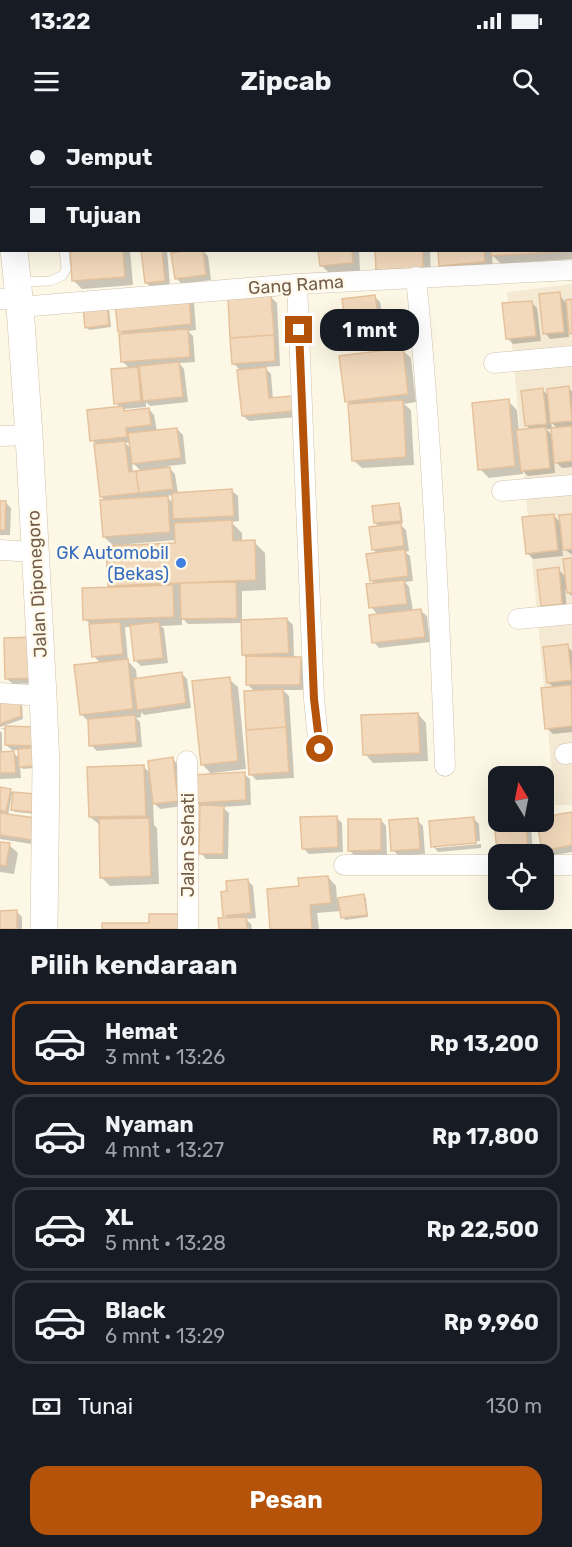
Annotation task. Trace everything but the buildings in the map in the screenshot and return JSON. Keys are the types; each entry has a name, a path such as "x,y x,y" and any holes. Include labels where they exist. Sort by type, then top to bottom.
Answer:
{"main road":[{"name":"Jalan Diponegoro","path":"14,252 14,297 29,435 44,696 46,766 43,926"}],"street":[{"name":"Gang Rama","path":"14,297 572,270"},
{"path":"416,277 434,496 445,766"},
{"path":"297,284 314,699 320,749"},
{"path":"494,363 572,356"},
{"path":"0,436 29,435"},
{"path":"502,491 572,485"},
{"path":"0,550 35,552"},
{"path":"518,619 572,614"},
{"path":"0,693 44,696"},
{"name":"Jalan Sehati","path":"186,761 188,929"},
{"path":"344,865 488,865"},
{"path":"554,865 572,865"}],"lane":[{"path":"14,297 62,276 66,269 64,252"}],"shaded area":[{"path":"572,284 572,805 555,805 554,766 551,766 507,292"}],"place":[{"name":"GK Automobil (Bekas)","path":"181,563"}],"route":[{"path":"299,330 314,699 320,749"}]}
